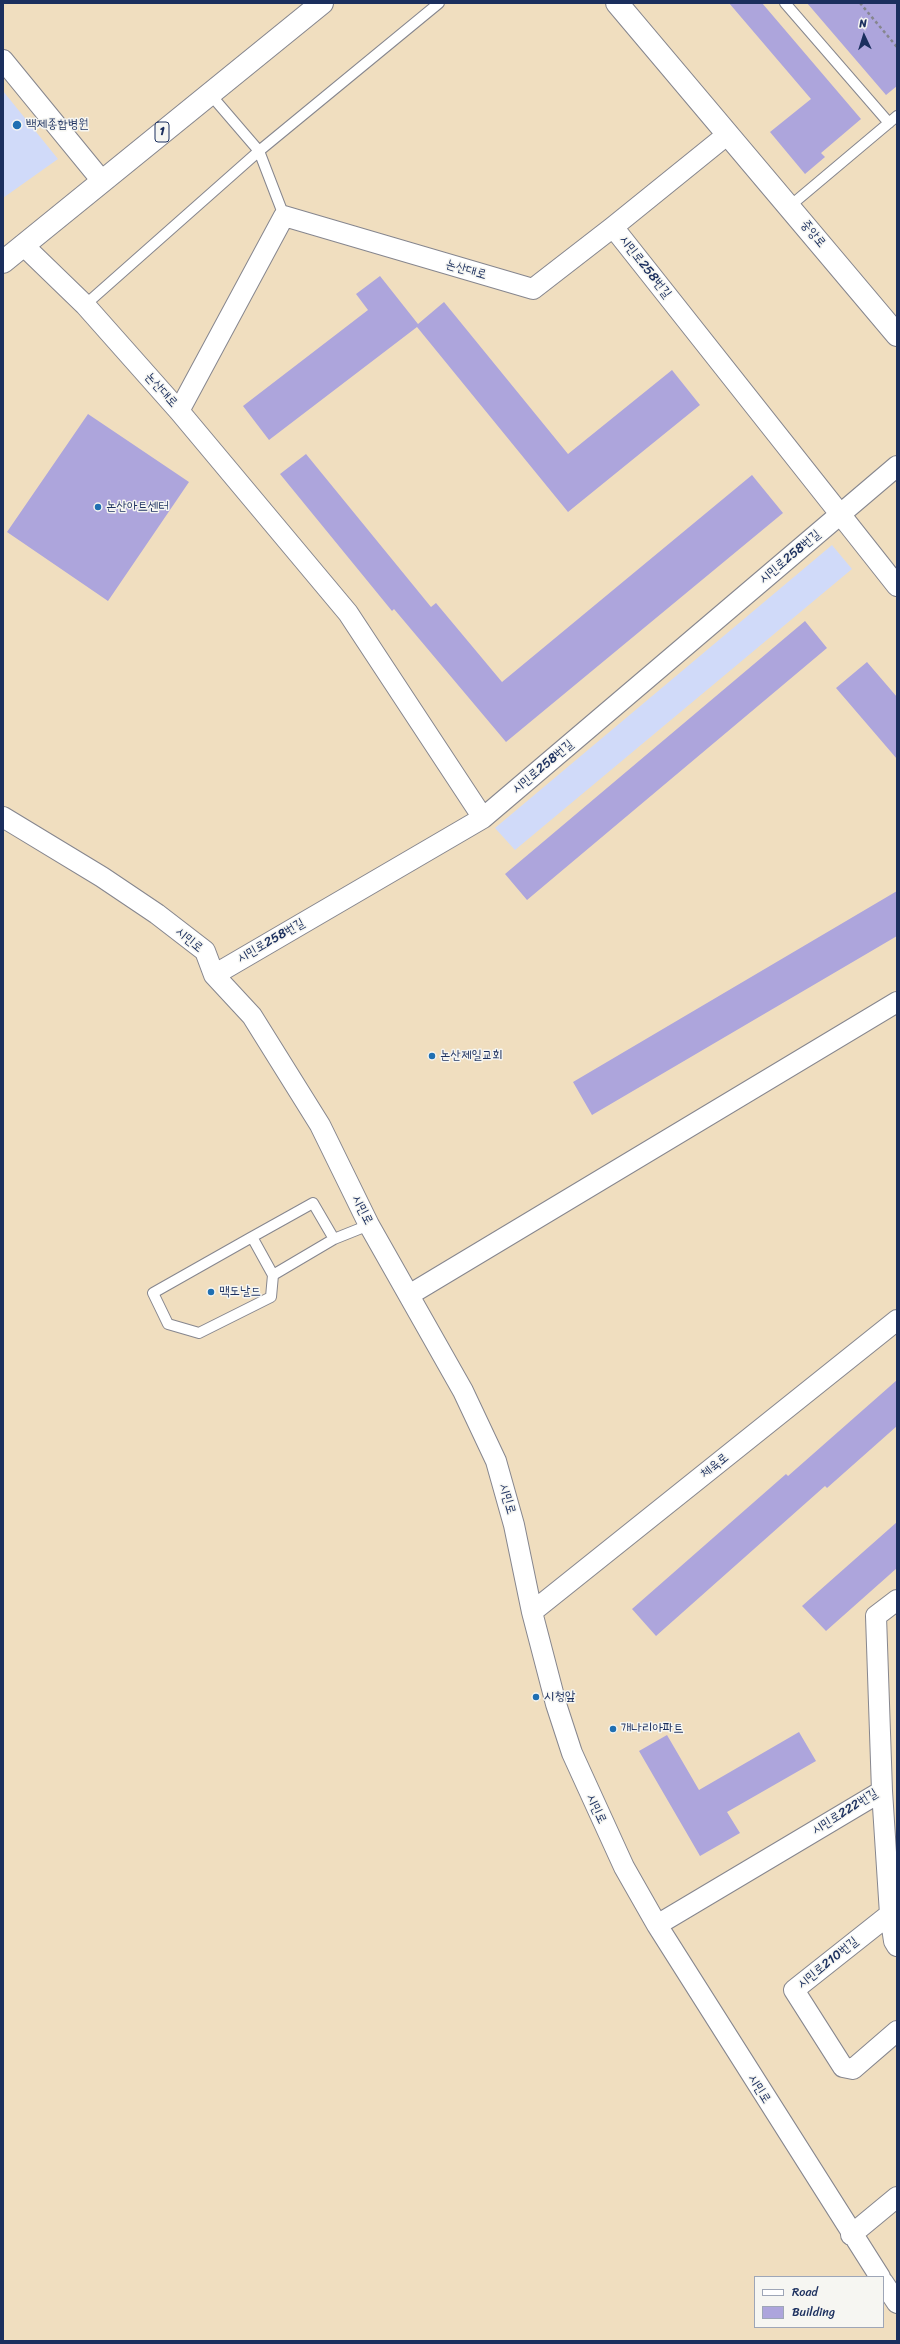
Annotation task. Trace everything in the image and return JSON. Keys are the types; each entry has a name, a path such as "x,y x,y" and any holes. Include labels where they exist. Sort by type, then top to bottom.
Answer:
{"street":[{"name":"1","path":"3,262 322,3"},
{"name":"중앙로","path":"617,3 790,206 897,335"},
{"path":"3,60 102,181"},
{"path":"613,227 728,134"},
{"name":"논산대로","path":"23,245 85,305 179,411 284,216 533,289 613,227"},
{"name":"시민로258번길","path":"613,227 897,586"},
{"path":"179,411 348,613 483,818"},
{"name":"시민로258번길","path":"214,975 483,818 897,466"},
{"name":"시민로","path":"3,816 102,877 157,914 205,951 214,975 252,1016 320,1125 369,1225 463,1391 496,1461 514,1525 532,1612 556,1704 572,1753 624,1867 657,1925 851,2235 879,2276"},
{"path":"409,1294 897,1002"},
{"name":"체육로","path":"532,1612 897,1320"},
{"name":"시민로222번길","path":"657,1925 882,1791 876,1616 897,1600"},
{"path":"882,1791 890,1914 894,1941 897,1946"},
{"name":"시민로210번길","path":"890,1914 794,1990 843,2067 853,2069 897,2031"},
{"path":"851,2235 897,2197"},
{"path":"884,2284 897,2303"}],"lane":[{"path":"85,305 259,151 438,3"},
{"path":"784,3 889,123"},
{"path":"210,94 259,151 284,216"},
{"path":"790,206 897,116"},
{"path":"252,1237 274,1275 271,1297 199,1333 168,1324 153,1293 313,1202 334,1239"},
{"path":"274,1275 334,1239 369,1225"}],"path":[{"path":"860,3 897,47"}],"shaded area":[{"name":"백제종합병원","path":"3,91 58,159 3,198"},
{"path":"832,545 852,569 515,850 495,828"}],"building":[{"path":"729,3 762,3 861,119 821,153 825,157 805,174 770,132 811,99"},
{"path":"807,3 897,3 897,86 886,95"},
{"path":"380,276 418,324 444,302 568,454 672,370 700,405 568,512 417,327 269,440 243,406 368,310 356,294"},
{"name":"논산아트센터","path":"88,414 189,482 108,601 7,532"},
{"path":"306,454 431,607 436,603 502,682 752,475 783,513 506,742 394,609 392,611 280,474"},
{"path":"805,621 827,648 527,900 505,874"},
{"path":"867,662 897,697 897,759 836,688"},
{"path":"897,891 897,936 592,1115 573,1082"},
{"path":"897,1380 897,1426 827,1488 825,1486 656,1636 632,1609 786,1474 788,1476"},
{"path":"897,1522 897,1568 826,1631 802,1606"},
{"path":"799,1732 816,1761 727,1812 740,1833 700,1856 639,1751 667,1735 699,1790"}],"place":[{"name":"백제종합병원","path":"17,125"},
{"name":"논산아트센터","path":"98,507"},
{"name":"논산제일교회","path":"432,1056"},
{"name":"맥도날드","path":"211,1292"},
{"name":"시청앞","path":"536,1697"},
{"name":"개나리아파트","path":"613,1729"}]}
